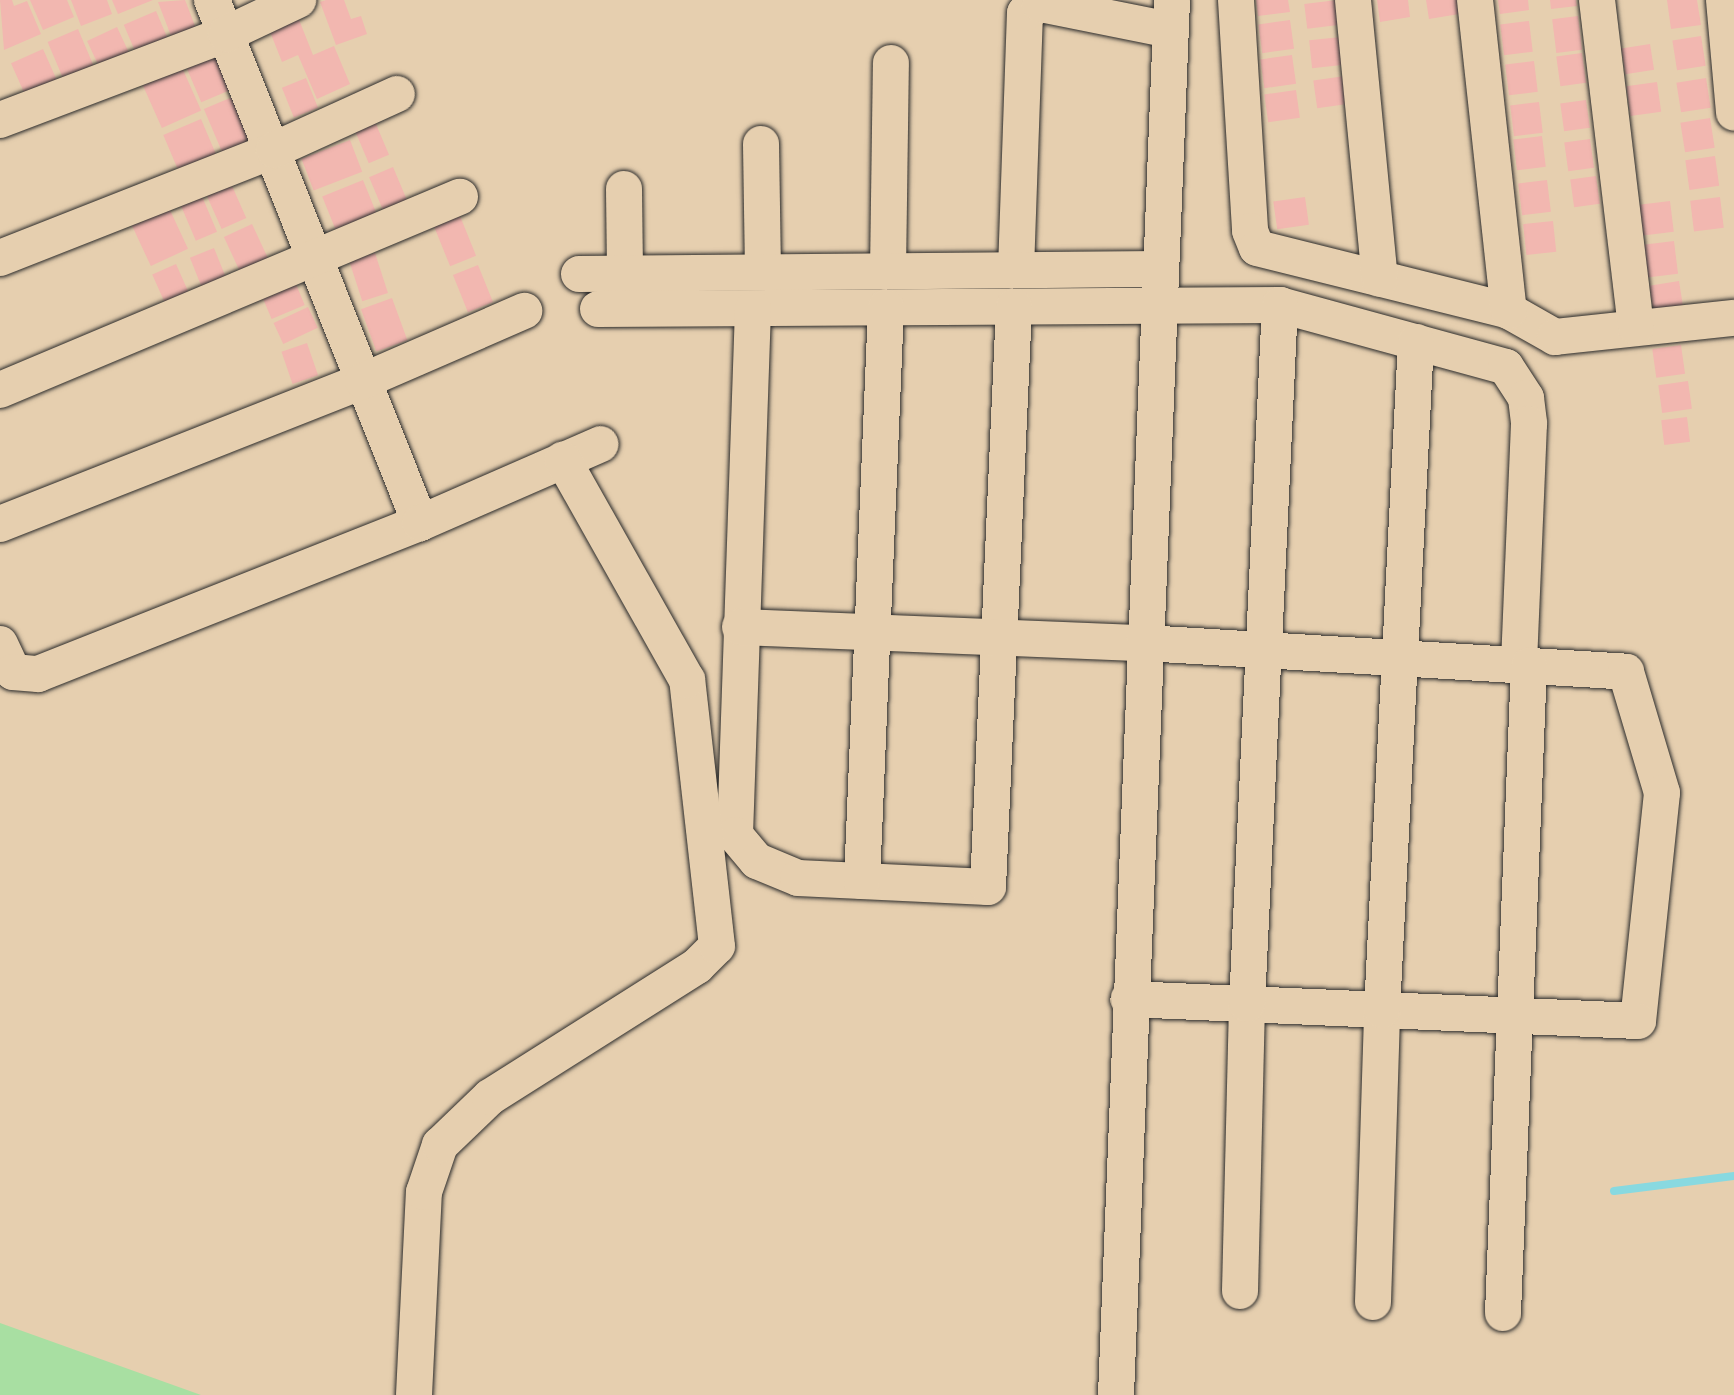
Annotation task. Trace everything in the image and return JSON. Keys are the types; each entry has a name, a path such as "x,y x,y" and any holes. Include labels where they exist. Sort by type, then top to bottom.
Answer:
{"street":[{"path":"212,0 420,523"},
{"path":"0,120 226,34 298,0"},
{"path":"1236,0 1250,231 1257,248 1509,311 1555,337 1734,318"},
{"path":"1353,0 1380,279"},
{"path":"1475,0 1509,311"},
{"path":"1597,0 1636,327"},
{"path":"1724,0 1734,113"},
{"path":"1016,270 1025,13 1040,4 1171,15 1128,999 1116,1395"},
{"path":"888,271 891,63"},
{"path":"0,258 274,150 397,94"},
{"path":"761,144 763,272"},
{"path":"624,189 625,273"},
{"path":"0,390 460,197"},
{"path":"579,274 1160,269"},
{"path":"1240,1291 1247,1004 1267,650 1280,305"},
{"path":"598,309 1280,305 1506,367 1526,398 1524,666 1503,1313"},
{"path":"753,309 735,835 744,850 775,870 798,878 988,887 1014,307"},
{"path":"862,881 886,308"},
{"path":"0,524 363,381 524,311"},
{"path":"1373,1302 1382,1010 1416,342"},
{"path":"0,644 13,672 38,674 420,523 601,444"},
{"path":"414,1395 424,1192 440,1145 490,1097 697,966 717,946 687,680 563,460"},
{"path":"740,627 1144,643 1626,672 1662,793 1638,1021 1128,999"}],"green space":[{"path":"0,1323 201,1395 0,1395"}],"building":[{"path":"0,0 12,0 14,6 27,1 41,34 4,50"},
{"path":"30,0 67,0 74,17 43,30"},
{"path":"71,0 107,0 112,14 81,26"},
{"path":"112,0 153,0 118,14"},
{"path":"185,0 197,31 173,41 158,2"},
{"path":"344,0 351,19 361,16 367,34 336,45 320,2"},
{"path":"1256,0 1288,0 1290,12 1258,16"},
{"path":"1337,0 1340,25 1307,29 1304,4"},
{"path":"1377,0 1408,0 1410,17 1380,22"},
{"path":"1426,0 1457,0 1459,14 1429,19"},
{"path":"1498,0 1528,0 1529,10 1500,14"},
{"path":"1550,0 1576,0 1577,6 1551,9"},
{"path":"1667,0 1697,0 1701,25 1671,29"},
{"path":"294,7 313,55 334,46 350,84 317,99 298,55 282,62 265,19"},
{"path":"156,11 169,42 137,56 124,25"},
{"path":"1578,16 1582,50 1556,53 1552,19"},
{"path":"1290,20 1294,49 1262,53 1258,24"},
{"path":"1529,21 1533,52 1504,55 1500,25"},
{"path":"117,27 132,59 102,73 87,41"},
{"path":"78,29 96,72 66,85 48,42"},
{"path":"1701,36 1706,66 1677,70 1672,41"},
{"path":"1341,37 1344,65 1312,68 1309,40"},
{"path":"1650,44 1654,70 1625,74 1621,49"},
{"path":"219,47 236,88 201,102 184,62"},
{"path":"43,49 60,88 29,103 11,63"},
{"path":"1582,53 1586,83 1560,86 1556,57"},
{"path":"1292,55 1296,84 1264,88 1260,59"},
{"path":"1534,61 1538,92 1509,95 1505,65"},
{"path":"180,63 201,111 162,128 141,80"},
{"path":"1345,76 1349,104 1317,108 1313,80"},
{"path":"306,78 318,108 294,117 282,88"},
{"path":"1706,78 1711,108 1681,112 1676,83"},
{"path":"1657,82 1661,112 1630,116 1626,86"},
{"path":"1296,90 1300,118 1268,122 1264,94"},
{"path":"237,95 257,142 224,156 204,109"},
{"path":"1586,100 1590,128 1564,131 1560,104"},
{"path":"1539,102 1543,133 1514,136 1510,106"},
{"path":"373,117 389,155 369,163 353,126"},
{"path":"1710,118 1715,148 1685,152 1680,123"},
{"path":"201,119 218,159 180,175 163,135"},
{"path":"1542,136 1546,167 1517,170 1513,140"},
{"path":"1590,139 1594,168 1568,171 1564,143"},
{"path":"350,140 362,172 314,190 301,159"},
{"path":"1715,156 1719,186 1689,190 1685,160"},
{"path":"393,167 409,205 385,215 369,177"},
{"path":"1596,176 1600,204 1574,207 1570,180"},
{"path":"228,177 246,218 222,229 203,188"},
{"path":"363,180 379,220 338,236 322,196"},
{"path":"1547,180 1551,212 1522,215 1518,184"},
{"path":"201,194 217,232 196,241 180,203"},
{"path":"1305,197 1309,225 1277,229 1273,201"},
{"path":"1720,197 1724,228 1694,231 1690,201"},
{"path":"1670,201 1674,232 1643,236 1639,205"},
{"path":"169,208 188,249 151,266 132,225"},
{"path":"460,216 476,256 450,266 434,226"},
{"path":"1553,221 1556,252 1526,255 1523,224"},
{"path":"252,224 271,265 243,278 224,237"},
{"path":"1674,241 1678,274 1647,278 1643,245"},
{"path":"214,248 227,280 203,290 190,258"},
{"path":"375,253 388,293 362,301 349,261"},
{"path":"176,264 190,296 166,307 152,275"},
{"path":"478,265 493,302 468,312 453,275"},
{"path":"1679,281 1684,313 1654,317 1649,286"},
{"path":"295,282 305,305 272,319 262,296"},
{"path":"392,298 407,340 376,352 361,309"},
{"path":"308,307 318,328 283,344 274,323"},
{"path":"307,343 318,375 293,384 281,352"},
{"path":"1681,345 1685,374 1656,378 1652,349"},
{"path":"1688,381 1692,409 1662,413 1658,385"},
{"path":"1687,417 1690,442 1664,445 1661,420"}],"waterway":[{"path":"1614,1191 1734,1176"}]}
